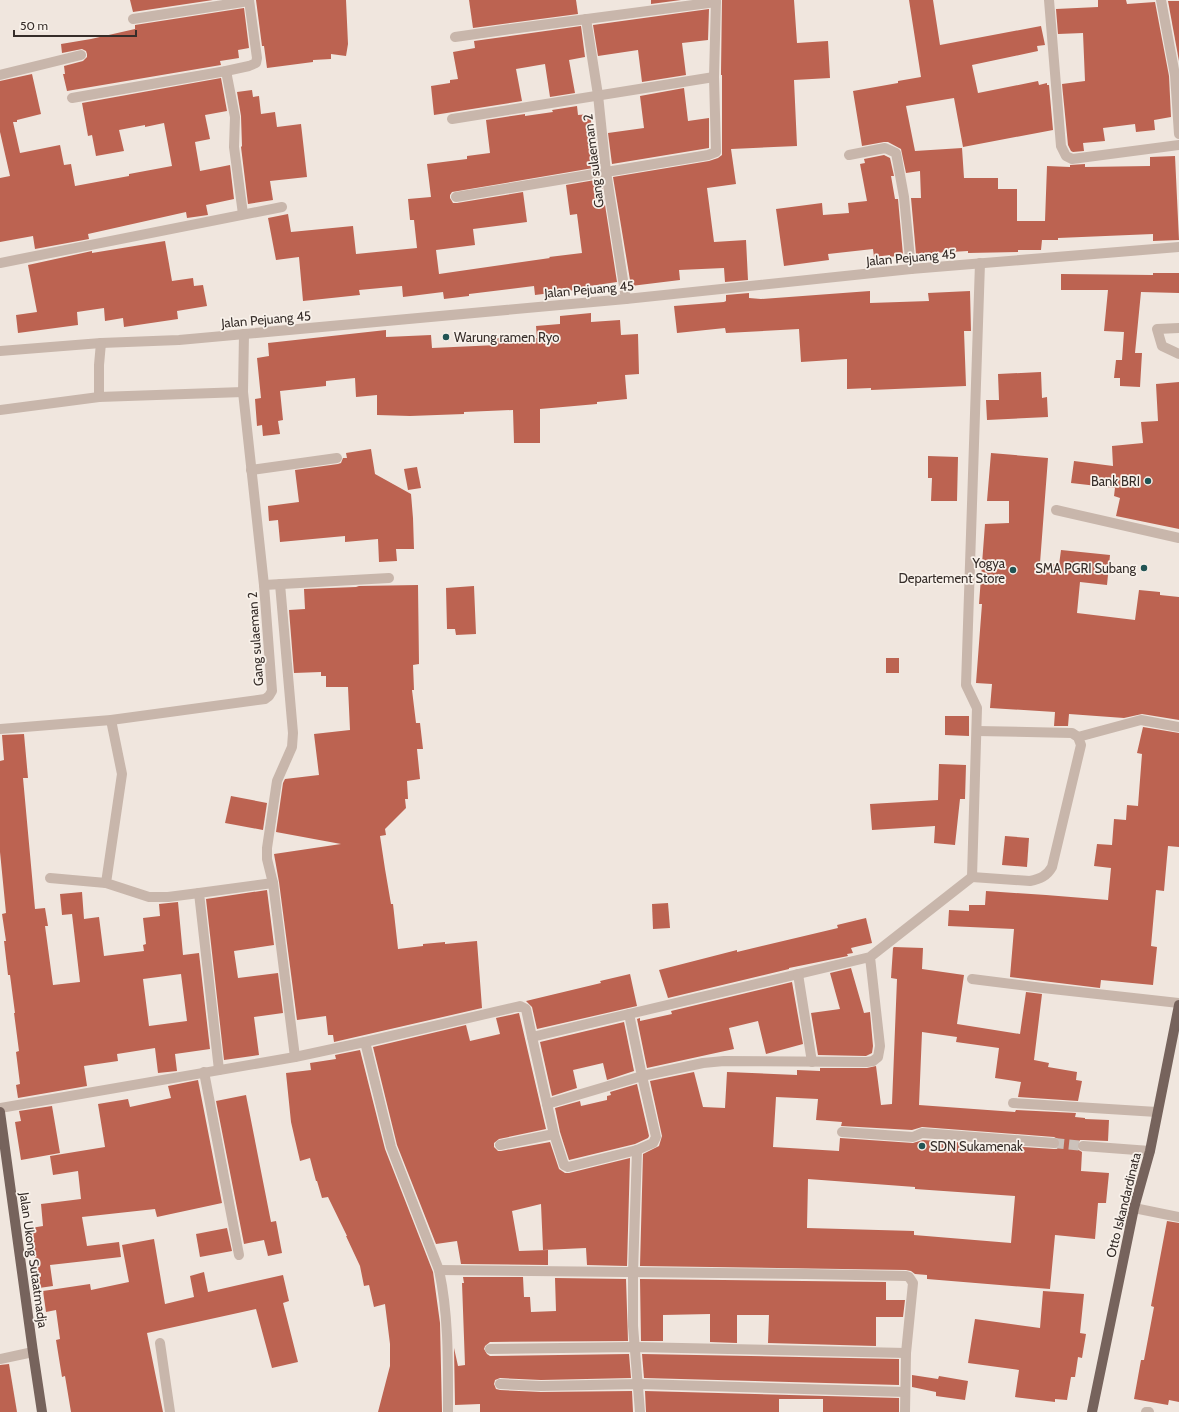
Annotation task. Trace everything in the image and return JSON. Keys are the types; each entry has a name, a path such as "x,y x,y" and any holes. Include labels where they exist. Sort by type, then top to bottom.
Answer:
{"main road":[{"name":"Otto Iskandardinata","path":"1092,1412 1134,1208 1150,1151 1157,1112 1178,1019 1179,1004"},
{"name":"Jalan Ukong Sutaatmadja","path":"0,1112 2,1135 42,1412"}],"street":[{"path":"1049,0 1061,146 1066,156 1072,159 1179,145"},
{"path":"1162,0 1175,75 1179,134"},
{"path":"72,98 226,71 256,63 257,58 249,1 133,19"},
{"path":"455,37 716,1 714,77 716,152 708,155 456,197"},
{"name":"Gang sulaeman 2","path":"586,19 598,95 606,172 626,299"},
{"path":"0,75 82,55"},
{"path":"226,71 235,117 234,147 243,214"},
{"path":"452,119 714,77"},
{"path":"849,156 885,148 896,153 904,197 911,269"},
{"path":"0,263 282,207"},
{"name":"Jalan Pejuang 45","path":"0,351 101,343 179,340 626,299 911,269 1179,247"},
{"path":"972,877 977,708 966,685 980,264"},
{"path":"1179,328 1158,329 1162,346 1179,354"},
{"name":"Gang sulaeman 2","path":"0,729 111,720 265,699 269,696 272,690 264,585 243,392 244,334"},
{"path":"99,397 101,343"},
{"path":"0,410 99,397 243,392"},
{"path":"251,470 338,458"},
{"path":"1056,510 1179,538"},
{"path":"264,585 389,578"},
{"path":"280,584 293,733 292,747 277,781 268,838 267,859 273,883 295,1057"},
{"path":"106,883 120,796 122,774 111,720"},
{"path":"1078,737 1141,720 1179,727"},
{"path":"532,1037 870,957 972,877 1030,881 1038,879 1049,872 1052,867 1081,745 1078,737 1072,733 977,731"},
{"path":"50,878 106,883 149,897 168,898 273,883"},
{"path":"199,894 219,1070"},
{"path":"547,1104 642,1076 704,1063 724,1061 873,1061 878,1057 880,1046 870,957"},
{"path":"798,974 812,1062"},
{"path":"972,980 1179,1004"},
{"path":"0,1108 295,1057 520,1006 526,1009 554,1134 566,1167 568,1167 637,1150 653,1144 656,1137 629,1014"},
{"path":"366,1042 391,1147 439,1270 443,1288 448,1365 448,1412"},
{"path":"204,1072 239,1255"},
{"path":"1013,1103 1157,1112"},
{"path":"842,1132 913,1137 922,1133 1054,1143"},
{"path":"500,1146 554,1134"},
{"path":"1083,1146 1150,1151"},
{"path":"637,1150 632,1326 639,1384 640,1412"},
{"path":"1134,1208 1179,1217"},
{"path":"439,1270 906,1276 909,1277 913,1283 906,1353 905,1412"},
{"path":"160,1342 170,1412"},
{"path":"490,1349 634,1347 906,1353"},
{"path":"0,1359 33,1352"},
{"path":"500,1384 541,1386 639,1384 905,1392"}],"building":[{"path":"130,0 213,0 133,12"},
{"path":"256,0 346,0 348,44 346,56 331,54 331,59 313,60 313,62 267,68 264,46 262,46"},
{"path":"469,0 576,0 578,14 473,28"},
{"path":"651,0 681,0 651,4"},
{"path":"722,0 794,0 797,43 828,41 830,78 794,80 797,146 731,149 736,184 707,188 714,242 746,240 748,280 725,282 724,268 679,270 680,280 631,286 613,177 709,161 722,155"},
{"path":"909,0 933,0 940,45 1041,26 1045,45 1037,46 1038,51 972,65 978,93 1038,81 1039,85 1047,83 1047,85 1049,85 1053,130 963,147 954,98 906,106 915,151 962,148 964,178 998,178 998,189 1017,189 1017,221 1045,221 1047,166 1070,167 1070,165 1085,164 1085,167 1150,166 1150,157 1175,156 1179,240 1153,241 1153,234 1058,238 1058,240 1042,240 1041,250 968,253 968,251 916,254 911,198 921,198 920,171 906,173 901,149 888,142 862,146 853,91 898,83 898,81 921,77"},
{"path":"1098,0 1126,0 1127,4 1155,2 1169,76 1171,117 1154,120 1155,130 1136,132 1135,124 1103,128 1105,141 1083,143 1084,151 1073,152 1068,145 1062,84 1085,81 1083,33 1058,34 1056,9 1098,7"},
{"path":"1168,1 1179,1 1179,61"},
{"path":"244,8 249,48 238,50 239,58 220,61 221,65 67,91 63,74 65,74 64,66 83,61 87,57 87,54 86,51 82,49 62,53 61,44 135,29 135,25"},
{"path":"709,9 708,40 682,43 686,75 642,82 638,50 598,56 593,25"},
{"path":"581,26 585,57 569,60 575,93 550,97 545,64 516,69 522,101 434,115 431,86 450,83 450,80 458,79 453,52 475,48 474,41"},
{"path":"32,74 41,114 13,122 20,153 60,145 64,165 71,164 75,186 172,166 164,123 119,130 124,151 96,156 92,135 88,136 82,103 221,78 227,111 205,115 210,139 195,142 200,171 230,165 234,199 206,205 208,215 187,218 186,212 88,234 89,239 35,249 33,236 0,242 0,178 10,176 0,132 0,81"},
{"path":"684,88 688,121 709,118 709,148 612,164 608,133 644,128 640,96"},
{"path":"252,90 253,97 259,96 261,114 275,112 277,127 301,124 307,177 270,181 273,200 248,204 241,147 241,116 237,92"},
{"path":"577,106 578,115 590,114 593,135 596,135 599,167 452,192 450,198 453,203 457,203 523,192 527,222 473,229 475,245 436,250 439,274 582,253 577,214 570,215 566,185 601,179 617,282 583,287 583,289 535,295 534,286 469,294 469,296 444,299 443,292 403,297 402,286 359,290 360,295 303,301 299,257 276,260 268,218 288,214 291,232 353,226 356,254 417,248 414,220 410,220 408,199 431,197 427,164 467,159 467,156 490,153 486,120 525,114 525,116 553,112 552,110"},
{"path":"884,155 890,158 894,176 891,176 895,199 898,199 903,255 874,257 873,249 828,254 829,260 784,266 776,209 822,203 823,215 849,213 848,203 867,201 860,164 865,163 864,159"},
{"path":"165,241 172,281 193,278 194,286 203,285 207,306 177,311 178,319 124,327 123,318 105,321 104,308 77,312 78,325 18,333 16,315 37,312 28,265 92,251 92,253"},
{"path":"1153,273 1179,273 1179,293 1141,292 1135,353 1142,353 1140,387 1120,386 1120,378 1114,378 1116,360 1122,360 1124,332 1104,331 1108,290 1061,290 1061,274 1153,275"},
{"path":"870,291 870,303 929,301 928,293 970,291 971,331 964,331 966,386 871,390 871,388 847,389 847,359 801,362 799,329 726,333 725,328 677,333 674,306 724,302 726,301 726,295 749,293 749,298 761,299"},
{"path":"591,313 591,322 620,320 621,335 638,334 639,374 625,375 627,399 597,402 597,404 540,409 540,443 514,443 513,410 410,416 377,415 377,395 356,397 355,378 326,381 326,386 280,391 283,420 278,421 280,434 263,436 262,425 257,426 255,399 261,398 257,358 269,356 268,343 386,330 386,337 431,335 432,348 497,345 497,338 537,338 536,326 560,324 560,316"},
{"path":"1041,372 1042,398 1047,397 1048,417 987,420 986,400 999,400 998,374"},
{"path":"1179,382 1179,529 1116,516 1120,498 1114,496 1115,488 1071,483 1074,461 1113,466 1112,446 1143,443 1141,422 1158,421 1156,384"},
{"path":"371,449 375,474 411,494 414,549 396,549 397,561 379,562 378,539 345,542 345,536 280,542 278,520 269,521 268,506 299,502 295,470 338,464 341,463 343,458 347,458 346,453"},
{"name":"Yogya Departement Store","path":"991,453 1048,458 1040,563 1059,565 1061,550 1110,555 1107,585 1080,582 1077,613 1135,620 1139,590 1160,592 1160,595 1179,597 1179,720 1142,714 1124,718 1069,714 1068,726 1054,726 1055,712 990,708 992,684 976,683 982,604 979,604 985,524 1009,523 1009,501 987,501"},
{"path":"928,456 958,457 957,501 931,501 932,478 928,478"},
{"path":"417,467 421,488 408,490 404,469"},
{"path":"418,585 419,664 413,665 414,690 412,690 416,723 420,723 423,749 417,749 420,779 407,781 408,799 405,799 406,808 385,829 386,835 380,836 391,904 393,904 398,949 423,946 423,944 445,942 445,944 477,941 482,1008 334,1042 333,1035 328,1035 326,1016 297,1020 274,854 341,844 276,832 283,783 285,779 319,775 314,734 350,730 348,687 326,687 326,676 321,676 321,672 294,673 289,610 305,609 304,589"},
{"path":"474,586 476,634 456,635 455,629 447,629 446,588"},
{"path":"886,658 899,658 899,673 886,673"},
{"path":"945,716 969,716 969,736 945,735"},
{"path":"1143,727 1179,733 1179,847 1168,846 1164,891 1156,890 1151,946 1157,947 1153,985 1101,980 1100,988 1010,977 1014,929 948,926 949,910 969,911 969,905 985,905 986,891 1108,900 1111,868 1094,866 1097,844 1112,845 1114,819 1126,820 1127,805 1138,806 1142,754 1137,753"},
{"path":"24,734 28,778 23,778 35,909 45,908 48,926 45,926 53,985 80,982 72,914 62,915 60,894 82,892 84,919 99,917 104,956 144,951 143,945 146,944 143,918 160,916 159,904 178,902 183,955 199,953 210,1049 175,1054 177,1071 158,1073 155,1048 117,1054 118,1061 84,1066 87,1086 18,1098 16,1085 20,1084 16,1052 19,1051 10,975 8,975 4,941 6,941 2,914 6,913 0,852 0,761 4,760 2,735","holes":["181,974 187,1021 149,1026 143,979"]},
{"path":"939,764 966,765 965,799 960,799 955,845 934,843 935,826 872,830 870,804 938,800"},
{"path":"231,796 267,803 263,830 225,823"},
{"path":"1005,836 1029,838 1027,867 1002,865"},
{"path":"267,890 274,945 234,951 238,978 278,973 283,1013 254,1017 259,1055 224,1060 206,899"},
{"path":"668,903 670,928 653,929 652,904"},
{"path":"866,918 872,943 851,948 853,953 847,954 848,956 789,968 668,998 659,970 737,950 737,952 838,928 837,925"},
{"path":"893,948 923,948 922,969 964,975 957,1024 1020,1034 1026,992 1042,994 1034,1060 1049,1063 1048,1067 1077,1072 1076,1080 1082,1081 1078,1101 1018,1097 1021,1082 995,1078 999,1048 956,1042 957,1037 922,1032 919,1105 1015,1112 1016,1110 1076,1113 1075,1117 1109,1120 1108,1141 1080,1140 1077,1145 1077,1149 1082,1152 1081,1171 1109,1173 1106,1203 1098,1203 1095,1239 1055,1235 1050,1289 927,1279 927,1275 915,1274 906,1270 640,1266 643,1154 659,1146 662,1136 650,1081 694,1072 703,1107 725,1108 727,1072 797,1075 797,1070 820,1071 820,1068 867,1068 876,1066 881,1105 892,1104 897,979 891,978","holes":["776,1097 818,1099 816,1120 842,1122 841,1126 912,1130 922,1127 1054,1137 1060,1140 1060,1144 1057,1149 1054,1149 923,1140 913,1143 840,1138 839,1151 773,1147","808,1179 915,1187 915,1189 1015,1196 1011,1243 914,1235 914,1231 807,1228"]},
{"path":"851,968 864,1013 870,1012 873,1046 872,1053 866,1056 818,1055 811,1013 840,1009 830,973"},
{"path":"630,974 637,1006 537,1029 532,1007 526,1001 601,983 600,981"},
{"path":"792,982 803,1044 766,1054 758,1021 729,1028 734,1049 647,1068 637,1019 640,1018 640,1021 672,1014 671,1011"},
{"path":"519,1013 546,1129 499,1139 494,1143 494,1147 498,1151 501,1151 550,1142 559,1169 565,1173 630,1158 627,1266 587,1265 586,1248 543,1250 541,1204 512,1211 519,1251 548,1250 548,1265 461,1264 457,1241 436,1244 397,1145 373,1047 466,1025 470,1041 500,1034 496,1018"},
{"path":"624,1022 634,1071 607,1080 603,1063 573,1070 577,1088 552,1096 540,1042"},
{"path":"360,1050 385,1149 433,1272 440,1323 442,1412 378,1412 390,1366 390,1344 385,1304 374,1307 369,1285 364,1286 360,1266 347,1236 328,1197 322,1198 310,1158 300,1161 291,1122 286,1073 311,1070 310,1063 336,1059 335,1055"},
{"path":"198,1080 222,1203 157,1217 155,1209 82,1217 87,1246 119,1242 121,1257 50,1265 53,1286 32,1289 30,1271 37,1270 31,1228 43,1226 41,1204 81,1199 78,1171 53,1175 50,1156 105,1147 98,1104 128,1099 130,1107 171,1098 168,1086"},
{"path":"637,1084 649,1136 648,1138 635,1144 569,1160 560,1132 555,1108 580,1101 581,1106 607,1100 607,1096 611,1095 610,1092"},
{"path":"246,1095 271,1222 276,1221 282,1253 268,1256 264,1240 244,1244 216,1101"},
{"path":"52,1106 60,1153 21,1160 15,1122 21,1121 19,1111"},
{"path":"1167,1221 1179,1223 1179,1402 1169,1400 1168,1405 1134,1399 1141,1360 1144,1360 1154,1307 1151,1306"},
{"path":"227,1228 232,1251 200,1257 196,1234"},
{"path":"154,1239 165,1304 194,1297 190,1276 204,1272 208,1292 283,1275 289,1301 283,1303 298,1362 272,1368 256,1309 147,1333 163,1412 71,1412 65,1376 62,1377 56,1340 60,1339 56,1310 46,1312 43,1291 90,1284 91,1290 129,1282 122,1245"},
{"path":"463,1277 523,1277 524,1297 530,1297 531,1312 556,1311 555,1278 626,1279 628,1341 490,1342 484,1349 490,1356 629,1354 631,1378 541,1380 500,1378 495,1380 494,1384 496,1389 500,1390 541,1392 632,1391 633,1412 480,1412 480,1404 455,1405 454,1348 458,1366 465,1365"},
{"path":"640,1279 886,1282 886,1300 905,1300 903,1317 876,1317 876,1346 768,1343 769,1315 737,1315 737,1343 710,1342 710,1314 663,1315 663,1341 641,1341"},
{"path":"1043,1291 1084,1294 1080,1333 1086,1334 1082,1358 1078,1357 1075,1377 1071,1377 1067,1400 1055,1399 1055,1402 1015,1397 1019,1370 968,1363 975,1319 1040,1328"},
{"path":"642,1354 899,1359 899,1385 644,1378"},
{"path":"9,1364 17,1412 0,1412 0,1365"},
{"path":"912,1375 938,1379 939,1376 968,1381 965,1400 936,1396 936,1392 912,1387"},
{"path":"645,1391 899,1398 899,1412 823,1412 823,1399 779,1399 779,1412 646,1412"}],"tunnel":[{"path":"1054,1143 1083,1146"}],"place":[{"name":"Warung ramen Ryo","path":"446,337"},
{"name":"Bank BRI","path":"1148,481"},
{"name":"SMA PGRI Subang","path":"1144,568"},
{"name":"Yogya Departement Store","path":"1013,570"},
{"name":"SDN Sukamenak","path":"922,1146"}]}
